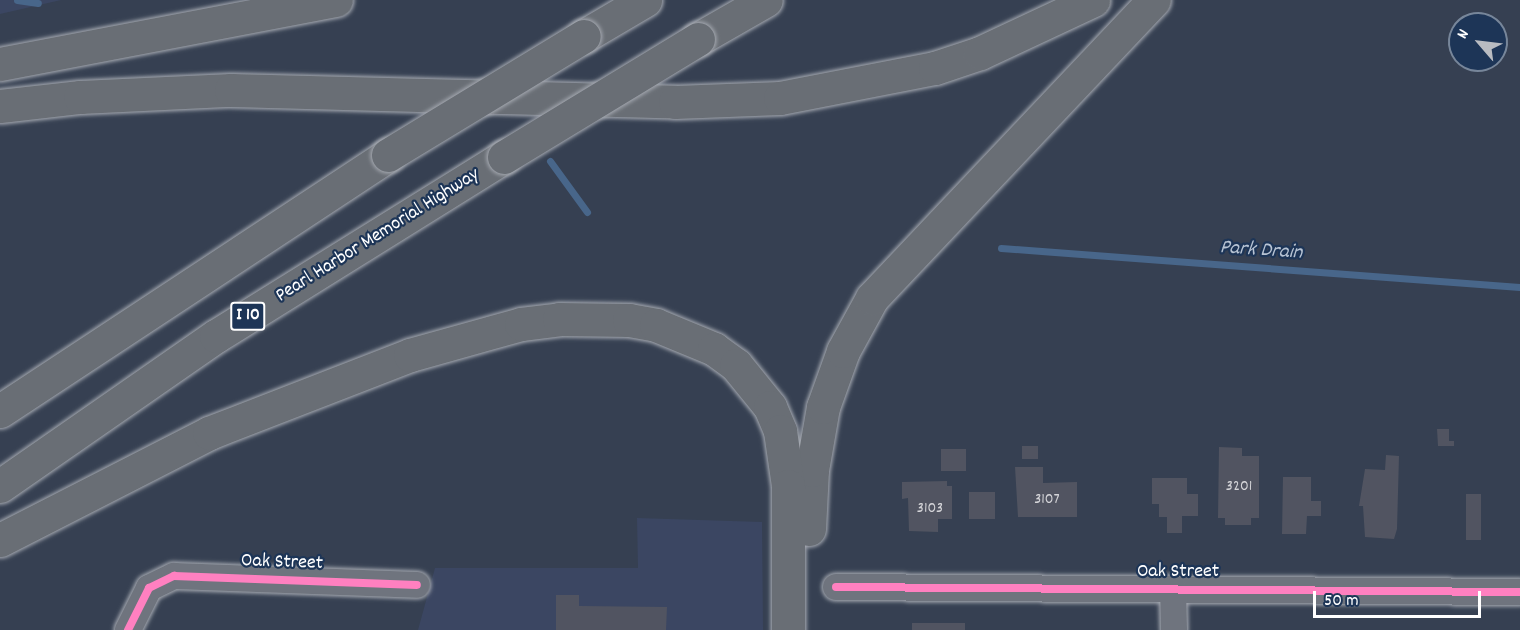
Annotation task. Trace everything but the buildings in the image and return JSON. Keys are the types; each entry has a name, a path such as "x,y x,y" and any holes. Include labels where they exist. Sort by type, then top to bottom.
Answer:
{"highway":[{"path":"0,64 336,0"},
{"path":"0,411 388,155 645,0"},
{"name":"Pearl Harbor Memorial Highway","path":"0,486 207,343 504,158 766,0"},
{"path":"0,105 102,96 231,90 675,102 780,98 935,68 980,53 1093,0"},
{"path":"810,630 809,512 817,437 831,379 858,322 887,278 1154,0"},
{"path":"0,540 209,432 410,355 521,324 559,319 629,320 656,325 714,349 736,365 770,407 780,431 788,486 788,630"}],"street":[{"name":"Oak Street","path":"128,630 149,588 174,576 417,585"},
{"name":"Oak Street","path":"836,587 1520,592"},
{"path":"1173,588 1174,630"}],"shaded area":[{"path":"0,0 61,0 0,14"},
{"path":"637,518 762,522 763,630 418,630 435,568 638,568"}],"waterway":[{"name":"Park Drain","path":"17,0 38,3"},
{"path":"550,161 587,212"},
{"name":"Park Drain","path":"1001,248 1520,287"}],"cycle path":[{"path":"128,630 149,588 174,576 417,585"},
{"path":"836,587 1520,592"}]}
